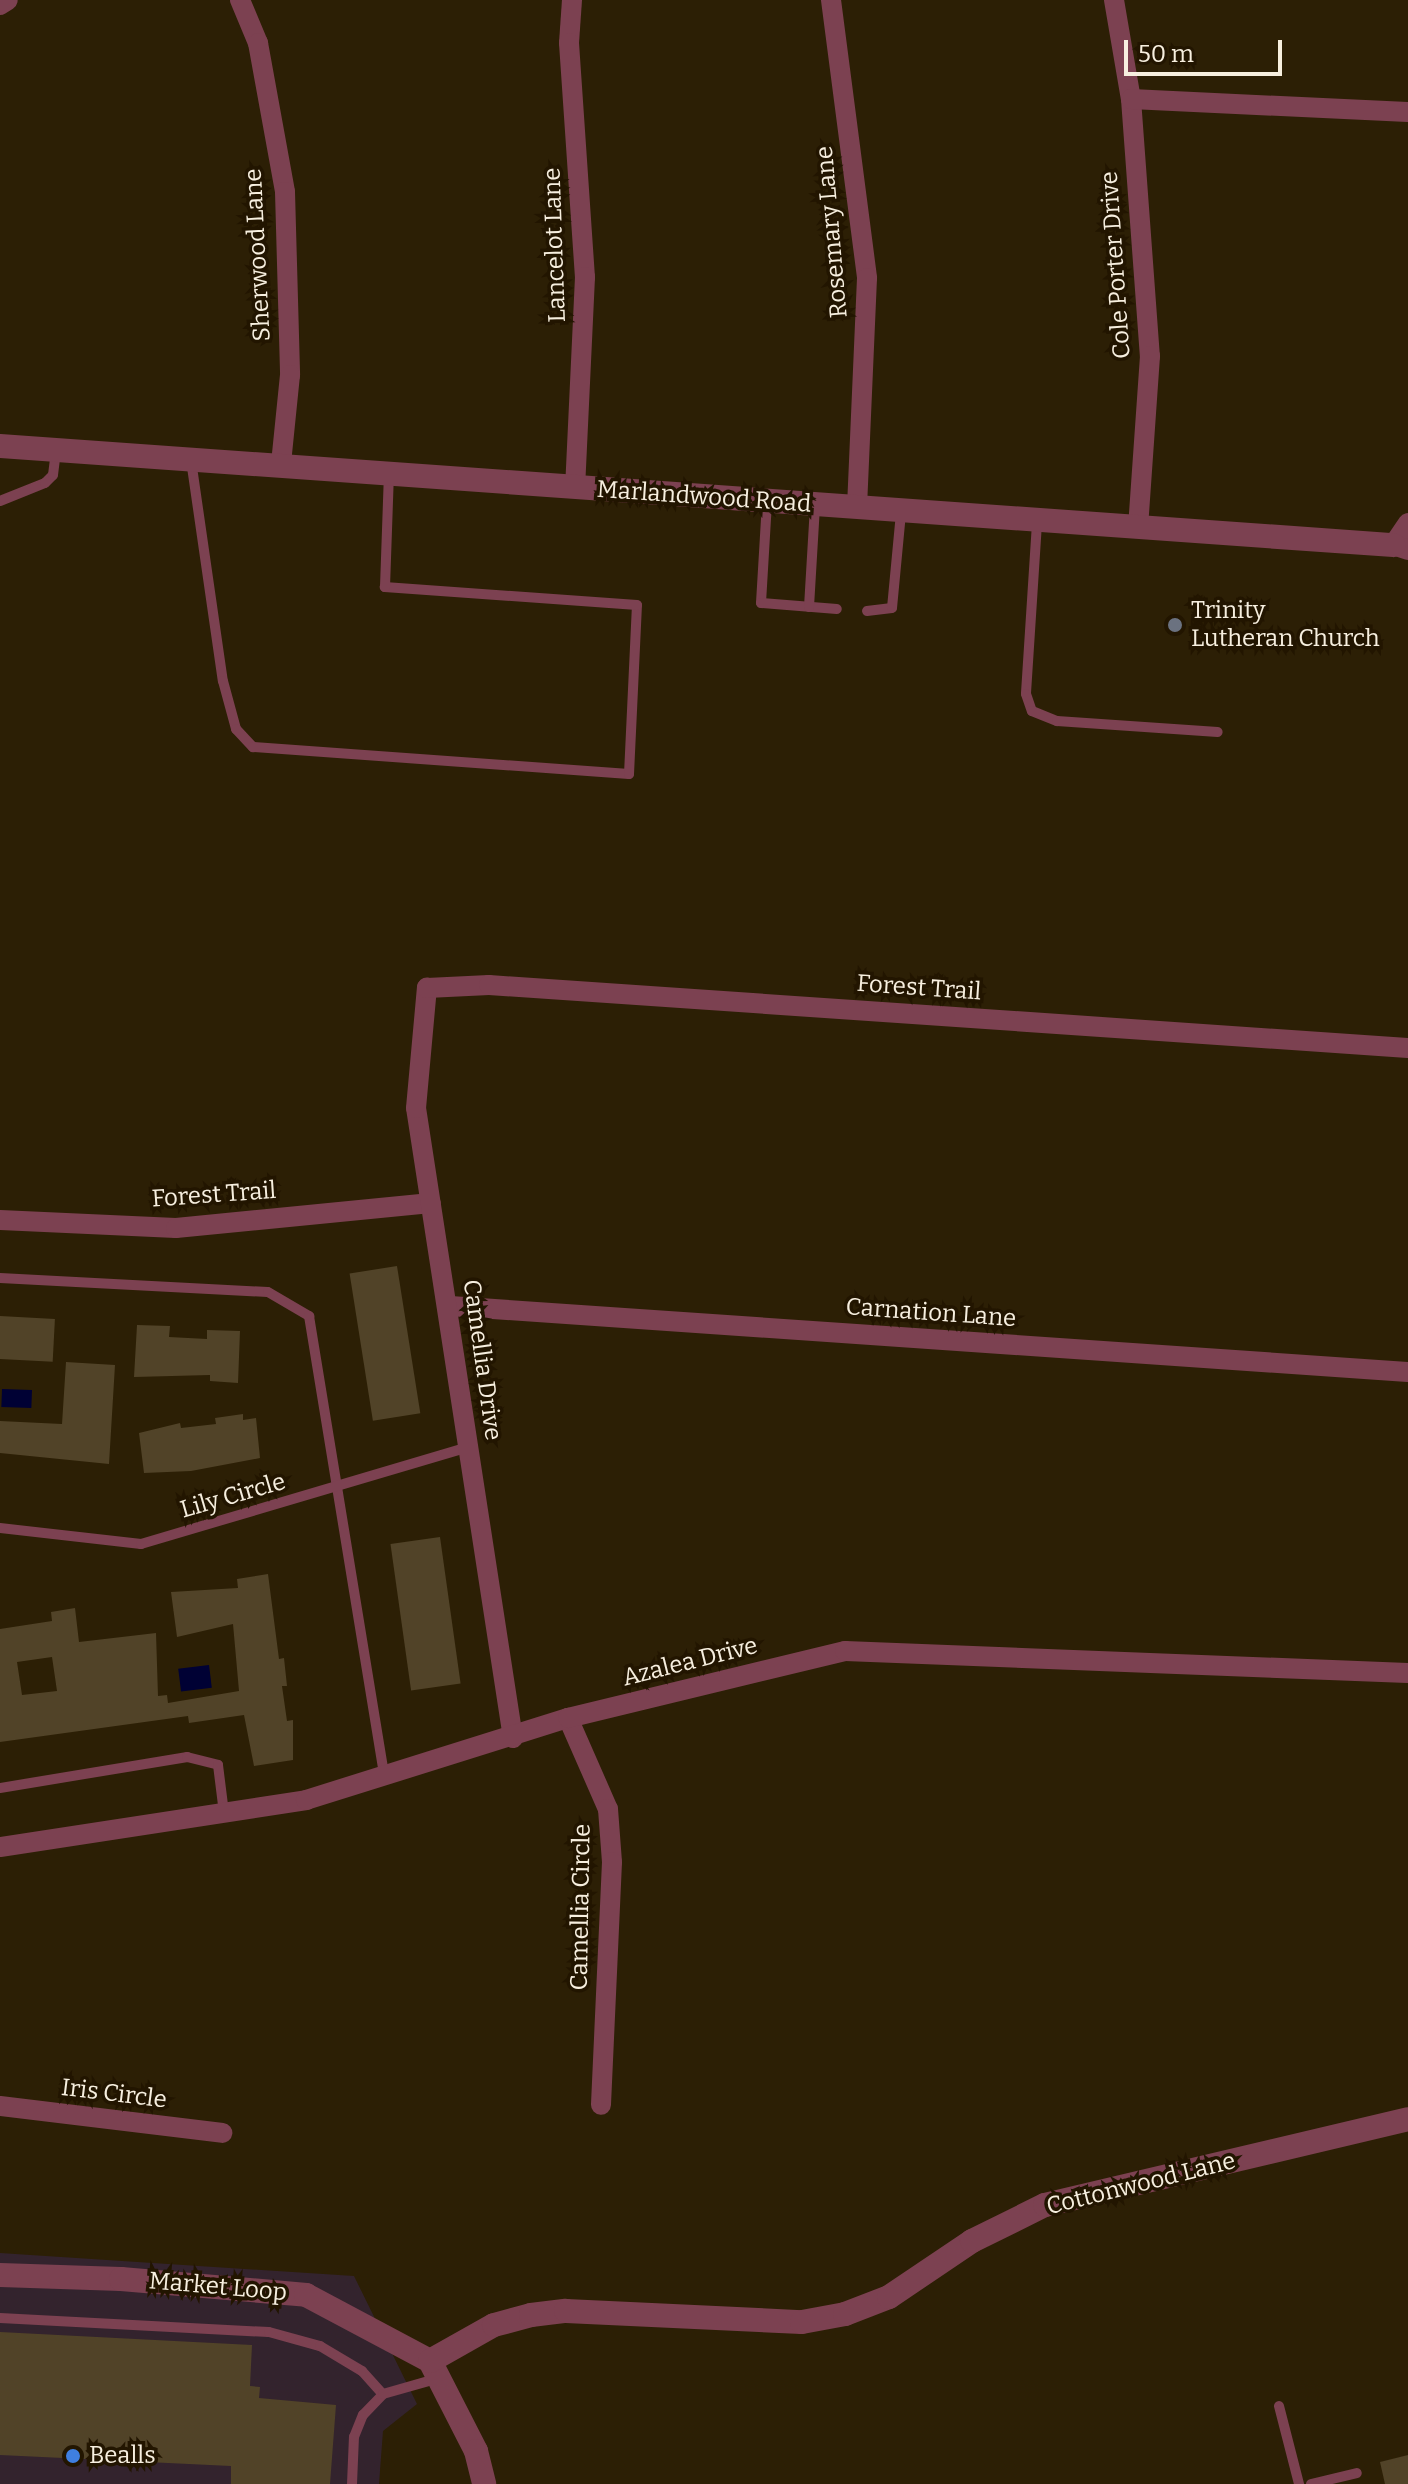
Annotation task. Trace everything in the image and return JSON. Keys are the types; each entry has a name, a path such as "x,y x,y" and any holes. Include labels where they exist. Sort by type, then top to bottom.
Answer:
{"street":[{"path":"0,5 8,0"},
{"name":"Sherwood Lane","path":"240,0 258,43 285,192 290,375 281,464"},
{"name":"Lancelot Lane","path":"572,0 569,43 585,277 575,488"},
{"name":"Rosemary Lane","path":"831,0 867,278 857,508"},
{"name":"Cole Porter Drive","path":"1114,0 1131,99 1150,356 1138,528"},
{"path":"1131,99 1408,112"},
{"name":"Marlandwood Road","path":"0,446 281,464 1400,548"},
{"path":"1400,548 1408,523"},
{"name":"Forest Trail","path":"427,988 489,985 1408,1048"},
{"name":"Camellia Drive","path":"427,988 416,1108 450,1306 513,1738"},
{"name":"Forest Trail","path":"0,1220 176,1228 431,1203"},
{"name":"Carnation Lane","path":"450,1306 1408,1372"},
{"name":"Azalea Drive","path":"0,1847 306,1800 513,1738 568,1718 845,1651 1408,1673"},
{"name":"Camellia Circle","path":"568,1718 609,1822 612,1862 601,2105"},
{"name":"Iris Circle","path":"0,2106 222,2133"},
{"name":"Cottonwood Lane","path":"434,2370 494,2325 531,2315 566,2311 802,2322 845,2314 889,2297 972,2241 1045,2205 1408,2119"},
{"name":"Market Loop","path":"0,2275 121,2279 306,2295 434,2370"},
{"path":"434,2370 476,2451 484,2484"}],"lane":[{"path":"0,501 45,483 53,475 57,450"},
{"path":"190,458 223,681 236,729 253,747 629,774 637,605 385,587 390,472"},
{"path":"767,502 761,603 837,609"},
{"path":"809,607 815,505"},
{"path":"867,611 892,608 901,512"},
{"path":"1037,523 1026,694 1032,711 1057,721 1218,732"},
{"path":"0,1278 268,1292 309,1316 334,1487 384,1777"},
{"name":"Lily Circle","path":"2,1528 141,1544 469,1447"},
{"path":"0,1788 187,1757 218,1765 224,1813"},
{"path":"0,2318 269,2332 320,2346 362,2371 383,2394"},
{"path":"352,2484 357,2426 383,2394 434,2370"},
{"path":"1279,2406 1299,2484"},
{"path":"1311,2484 1357,2473"}],"shaded area":[{"path":"2,1389 32,1390 31,1408 1,1407"},
{"path":"209,1665 212,1688 181,1692 178,1669"},
{"path":"0,2253 354,2276 417,2404 383,2431 379,2484 0,2484"}],"building":[{"path":"397,1266 420,1413 373,1421 350,1274"},
{"path":"0,1316 55,1319 53,1362 0,1359"},
{"path":"137,1325 170,1326 169,1337 207,1339 207,1330 240,1331 238,1383 210,1381 210,1375 134,1377"},
{"path":"66,1362 115,1365 109,1464 0,1453 0,1421 62,1424"},
{"path":"243,1414 243,1420 256,1418 260,1458 191,1471 144,1473 139,1433 180,1423 181,1428 216,1424 215,1418"},
{"path":"440,1537 461,1684 411,1691 390,1544"},
{"path":"268,1574 279,1659 284,1658 287,1686 282,1686 287,1721 293,1720 293,1760 254,1766 244,1715 189,1723 188,1716 0,1742 0,1629 52,1621 51,1612 75,1608 79,1642 156,1633 158,1696 167,1695 168,1703 239,1691 233,1624 177,1637 171,1592 238,1588 237,1579","holes":["52,1657 57,1691 22,1695 17,1662"]},
{"path":"0,2332 252,2345 250,2386 260,2387 259,2398 336,2405 330,2484 231,2484 231,2466 0,2455"},
{"path":"1408,2455 1408,2484 1385,2484 1380,2462"}],"place":[{"name":"Trinity Lutheran Church","path":"1175,625"},
{"name":"Bealls","path":"73,2456"}]}
